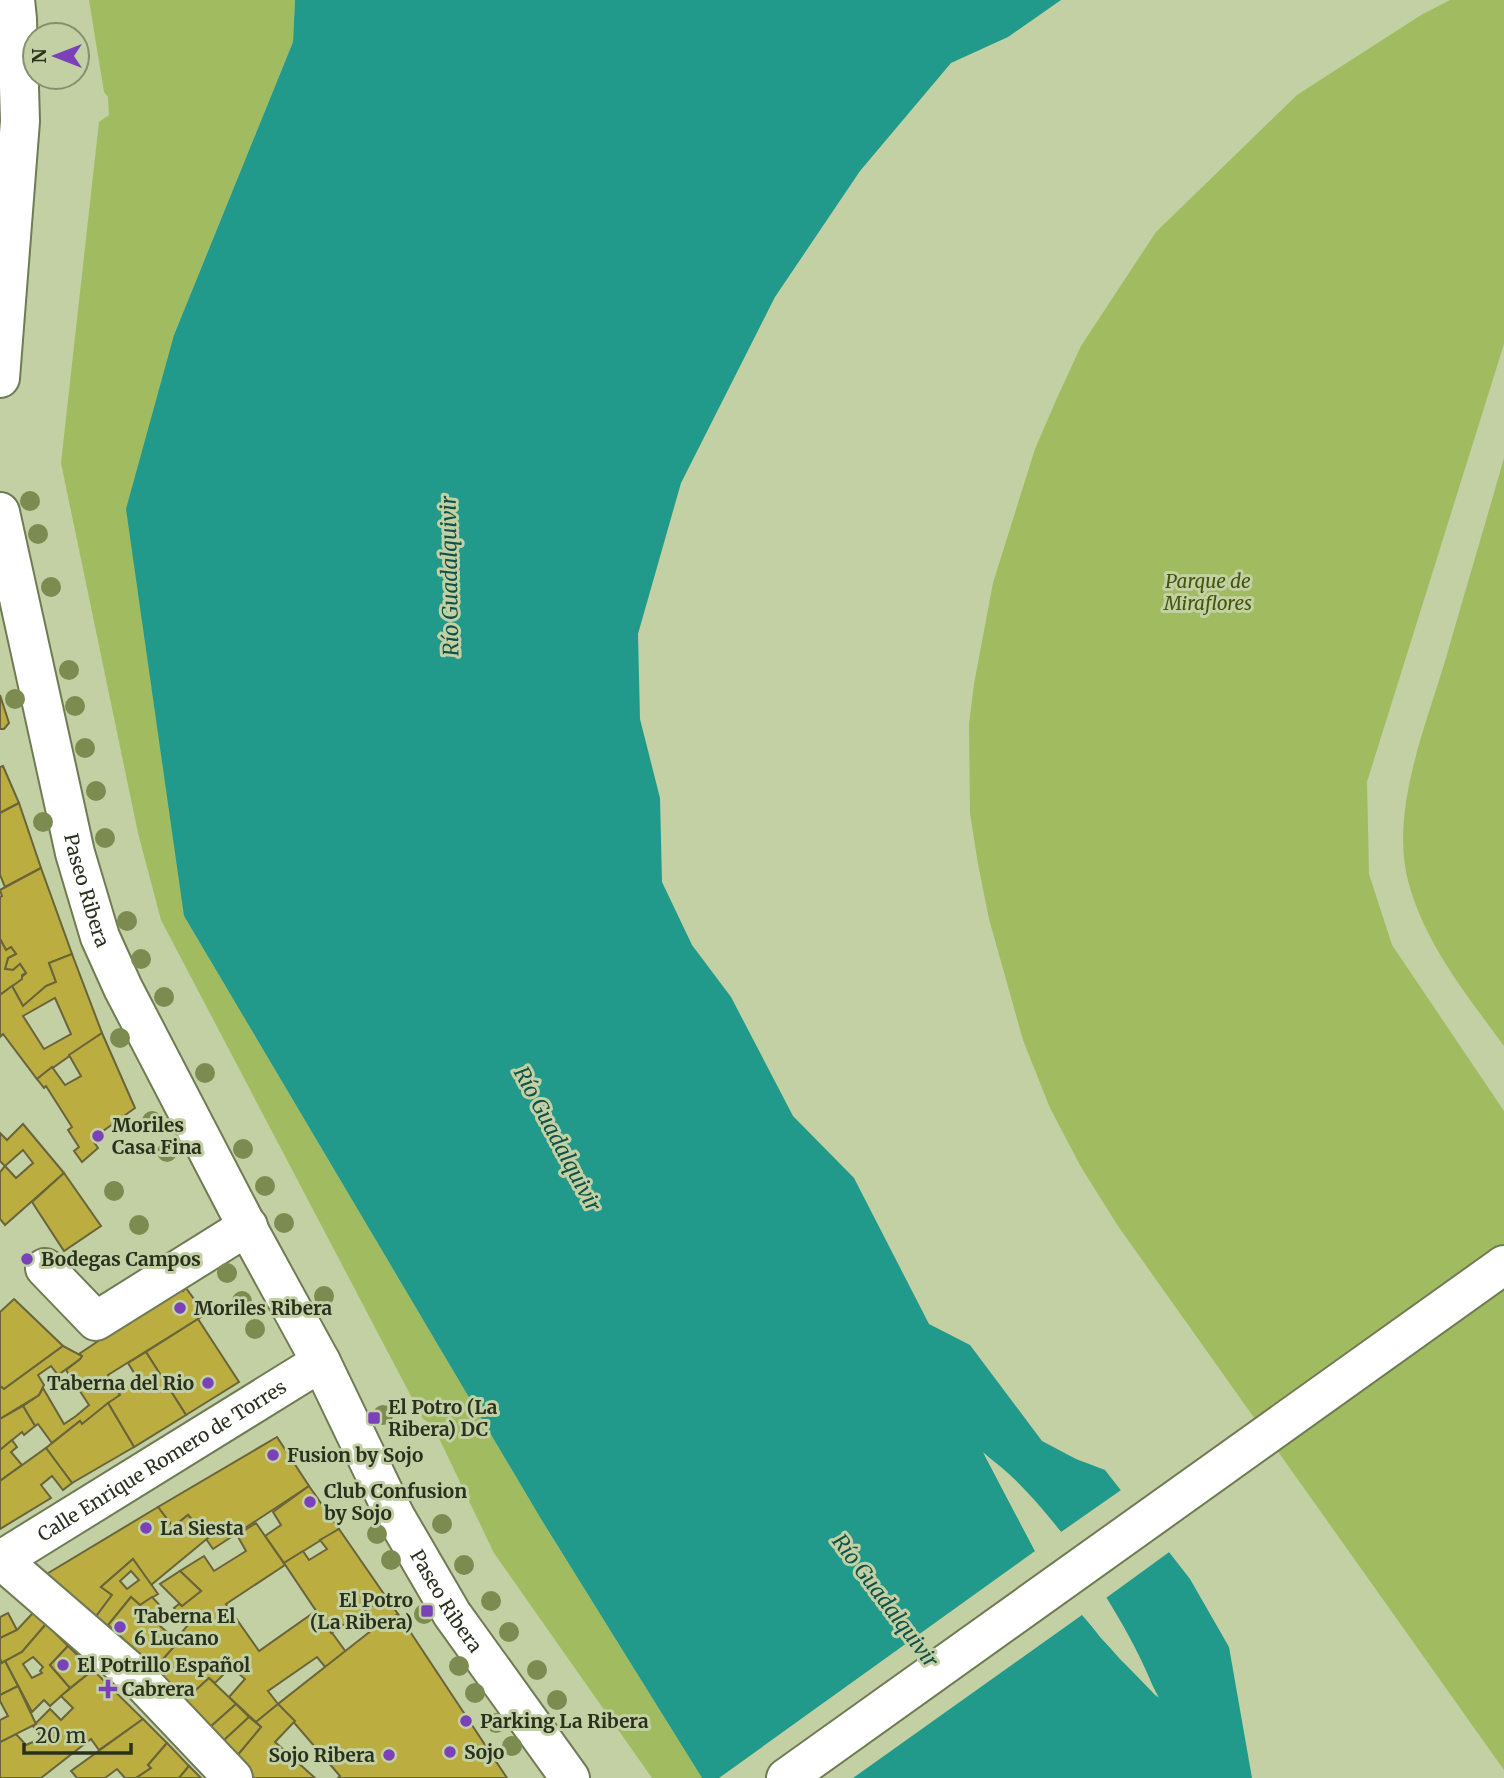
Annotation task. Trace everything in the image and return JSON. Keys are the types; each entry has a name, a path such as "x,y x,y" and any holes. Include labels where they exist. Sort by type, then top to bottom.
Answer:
{"street":[{"path":"0,378 20,121 15,0"},
{"name":"Paseo Ribera","path":"1,523 75,853 100,936 123,988 321,1362 395,1516 452,1614 570,1778"},
{"path":"45,1268 96,1321 247,1226"},
{"path":"786,1778 1504,1265"},
{"name":"Calle Enrique Romero de Torres","path":"1,1559 321,1362"},
{"path":"1,1559 140,1679 233,1778"}],"green space":[{"path":"89,0 295,0 293,42 174,335 184,916 541,1519 702,1778 652,1778 494,1553 436,1432 423,1419 161,920 138,833 61,463 99,122 109,115"},
{"name":"Parque de Miraflores","path":"1450,0 1504,0 1504,344 1367,782 1369,874 1392,945 1504,1111 1504,1770 1118,1226 1081,1167 1050,1108 1023,1040 989,919 970,813 969,724 993,583 1035,449 1081,346 1156,232 1297,95 1421,15"},
{"path":"1504,458 1504,1046 1448,968 1415,904 1404,854 1404,826 1407,797 1420,740"}],"water":[{"name":"Río Guadalquivir","path":"295,0 1061,0 1008,37 951,63 860,171 775,297 681,483 638,634 640,719 660,798 662,882 692,945 731,997 793,1116 854,1178 929,1324 970,1345 1042,1441 1076,1459 1105,1470 1190,1579 1229,1647 1252,1778 702,1778 541,1519 184,916 126,509 174,335 293,42","holes":["984,1454 1034,1499 1084,1564 1128,1634 1157,1697 1100,1637 1035,1551"]}],"pier":[{"path":"983,1452 1026,1492 1061,1532 1124,1488 1172,1550 1106,1598 1159,1698 1119,1658 1082,1615 853,1778 719,1778 1035,1551","holes":["994,1466 1024,1495 1082,1566 1149,1684 1061,1584 1038,1550"]}],"building":[{"path":"0,695 9,723 4,729 0,729"},
{"path":"3,766 19,803 0,813 0,767"},
{"path":"19,803 41,868 5,887 0,875 0,813"},
{"path":"41,868 72,954 49,963 56,982 46,986 23,1006 12,986 26,973 20,964 13,970 5,969 8,958 16,954 11,947 6,950 0,939 0,890"},
{"path":"0,939 6,950 11,947 16,954 8,958 5,969 13,970 20,964 26,973 0,995"},
{"path":"72,954 102,1033 37,1079 3,1034 0,1037 0,995 12,986 23,1006 46,986 56,982 49,963","holes":["55,998 71,1034 44,1049 23,1016"]},
{"path":"102,1033 135,1108 92,1139 98,1148 82,1162 74,1151 79,1147 68,1130 72,1127 46,1086 44,1088 37,1079 52,1067 65,1085 81,1076 69,1055"},
{"path":"23,1124 64,1173 5,1225 0,1219 0,1172 5,1166 0,1161 0,1133 7,1140","holes":["23,1150 33,1163 16,1178 5,1166"]},
{"path":"64,1173 101,1226 64,1251 32,1202"},
{"path":"179,1287 183,1291 186,1288 202,1310 198,1313 201,1317 108,1375 120,1395 52,1443 38,1424 35,1426 23,1406 39,1395 43,1388 64,1424 76,1416 89,1405 66,1370 80,1359 82,1356 79,1354"},
{"path":"14,1299 63,1346 4,1389 0,1386 0,1312"},
{"path":"198,1319 239,1382 186,1415 146,1352"},
{"path":"63,1346 82,1356 58,1375 51,1366 38,1375 44,1385 39,1395 0,1419 0,1386 4,1389"},
{"path":"146,1352 186,1415 134,1447 108,1403 139,1381 128,1363"},
{"path":"108,1403 134,1447 72,1483 46,1448"},
{"path":"23,1406 35,1426 24,1435 22,1432 0,1450 0,1419"},
{"path":"277,1437 309,1486 213,1549 206,1539 208,1538 188,1515 173,1527 158,1507"},
{"path":"12,1440 17,1447 11,1452 22,1465 0,1481 0,1450"},
{"path":"46,1448 72,1483 63,1490 52,1476 41,1485 51,1498 0,1529 0,1481"},
{"path":"309,1486 339,1529 284,1563 265,1536 281,1525 273,1512"},
{"path":"158,1507 173,1527 188,1515 208,1538 151,1585 133,1559 101,1587 112,1595 94,1619 40,1578"},
{"path":"256,1523 285,1565 226,1604 259,1651 316,1611 346,1652 326,1668 317,1657 268,1691 278,1704 256,1722 229,1697 245,1679 231,1667 215,1683 209,1678 185,1700 155,1668 178,1642 176,1639 188,1625 174,1608 179,1604 182,1606 201,1591 180,1571 204,1556 214,1571 246,1551 237,1535"},
{"path":"339,1529 386,1597 331,1633 284,1563 303,1551 309,1560 327,1549 320,1540"},
{"path":"133,1559 158,1594 140,1605 131,1597 106,1628 94,1619 112,1595 101,1587","holes":["131,1571 139,1580 127,1589 120,1581"]},
{"path":"180,1571 201,1591 182,1606 160,1584"},
{"path":"131,1597 140,1605 152,1597 168,1614 158,1624 178,1642 155,1668 108,1625"},
{"path":"386,1597 398,1614 372,1630 361,1614"},
{"path":"8,1613 17,1630 0,1638 0,1617"},
{"path":"33,1613 46,1624 22,1652 2,1663 0,1638 17,1630"},
{"path":"398,1614 507,1778 338,1778 340,1776 278,1704 372,1630"},
{"path":"46,1624 68,1646 50,1665 70,1688 50,1706 44,1700 32,1712 5,1661 22,1652","holes":["33,1657 43,1667 40,1671 42,1673 32,1678 23,1664"]},
{"path":"68,1646 93,1670 70,1688 50,1665"},
{"path":"0,1659 2,1663 5,1661 18,1686 0,1695"},
{"path":"93,1670 143,1719 99,1750 91,1739 41,1778 0,1778 0,1742 16,1734 26,1745 42,1738 33,1726 50,1709 61,1720 73,1708 61,1696"},
{"path":"209,1678 236,1704 209,1728 185,1700"},
{"path":"18,1686 36,1724 0,1742 0,1720 8,1716 0,1701 0,1695"},
{"path":"236,1704 249,1717 222,1742 209,1728"},
{"path":"278,1704 295,1721 275,1742 315,1778 254,1778 236,1757 261,1727 256,1722"},
{"path":"249,1717 261,1727 236,1757 222,1742"},
{"path":"143,1719 167,1743 148,1765 151,1768 136,1778 125,1778 117,1769 105,1778 77,1778 71,1771"},
{"path":"167,1743 189,1766 179,1778 136,1778 151,1768 148,1765"},
{"path":"189,1766 201,1778 179,1778"}],"place":[{"name":"Moriles Casa Fina","path":"98,1136"},
{"name":"Bodegas Campos","path":"27,1259"},
{"name":"Moriles Ribera","path":"180,1308"},
{"name":"Taberna del Rio","path":"208,1383"},
{"name":"El Potro (La Ribera) DC","path":"374,1418"},
{"name":"Fusion by Sojo","path":"273,1455"},
{"name":"Club Confusion by Sojo","path":"310,1502"},
{"name":"La Siesta","path":"146,1528"},
{"name":"El Potro (La Ribera)","path":"427,1611"},
{"name":"Taberna El 6 Lucano","path":"120,1627"},
{"name":"El Potrillo Español","path":"63,1665"},
{"name":"Cabrera","path":"108,1689"},
{"name":"Parking La Ribera","path":"466,1721"},
{"name":"Sojo","path":"450,1752"},
{"name":"Sojo Ribera","path":"389,1755"}]}
